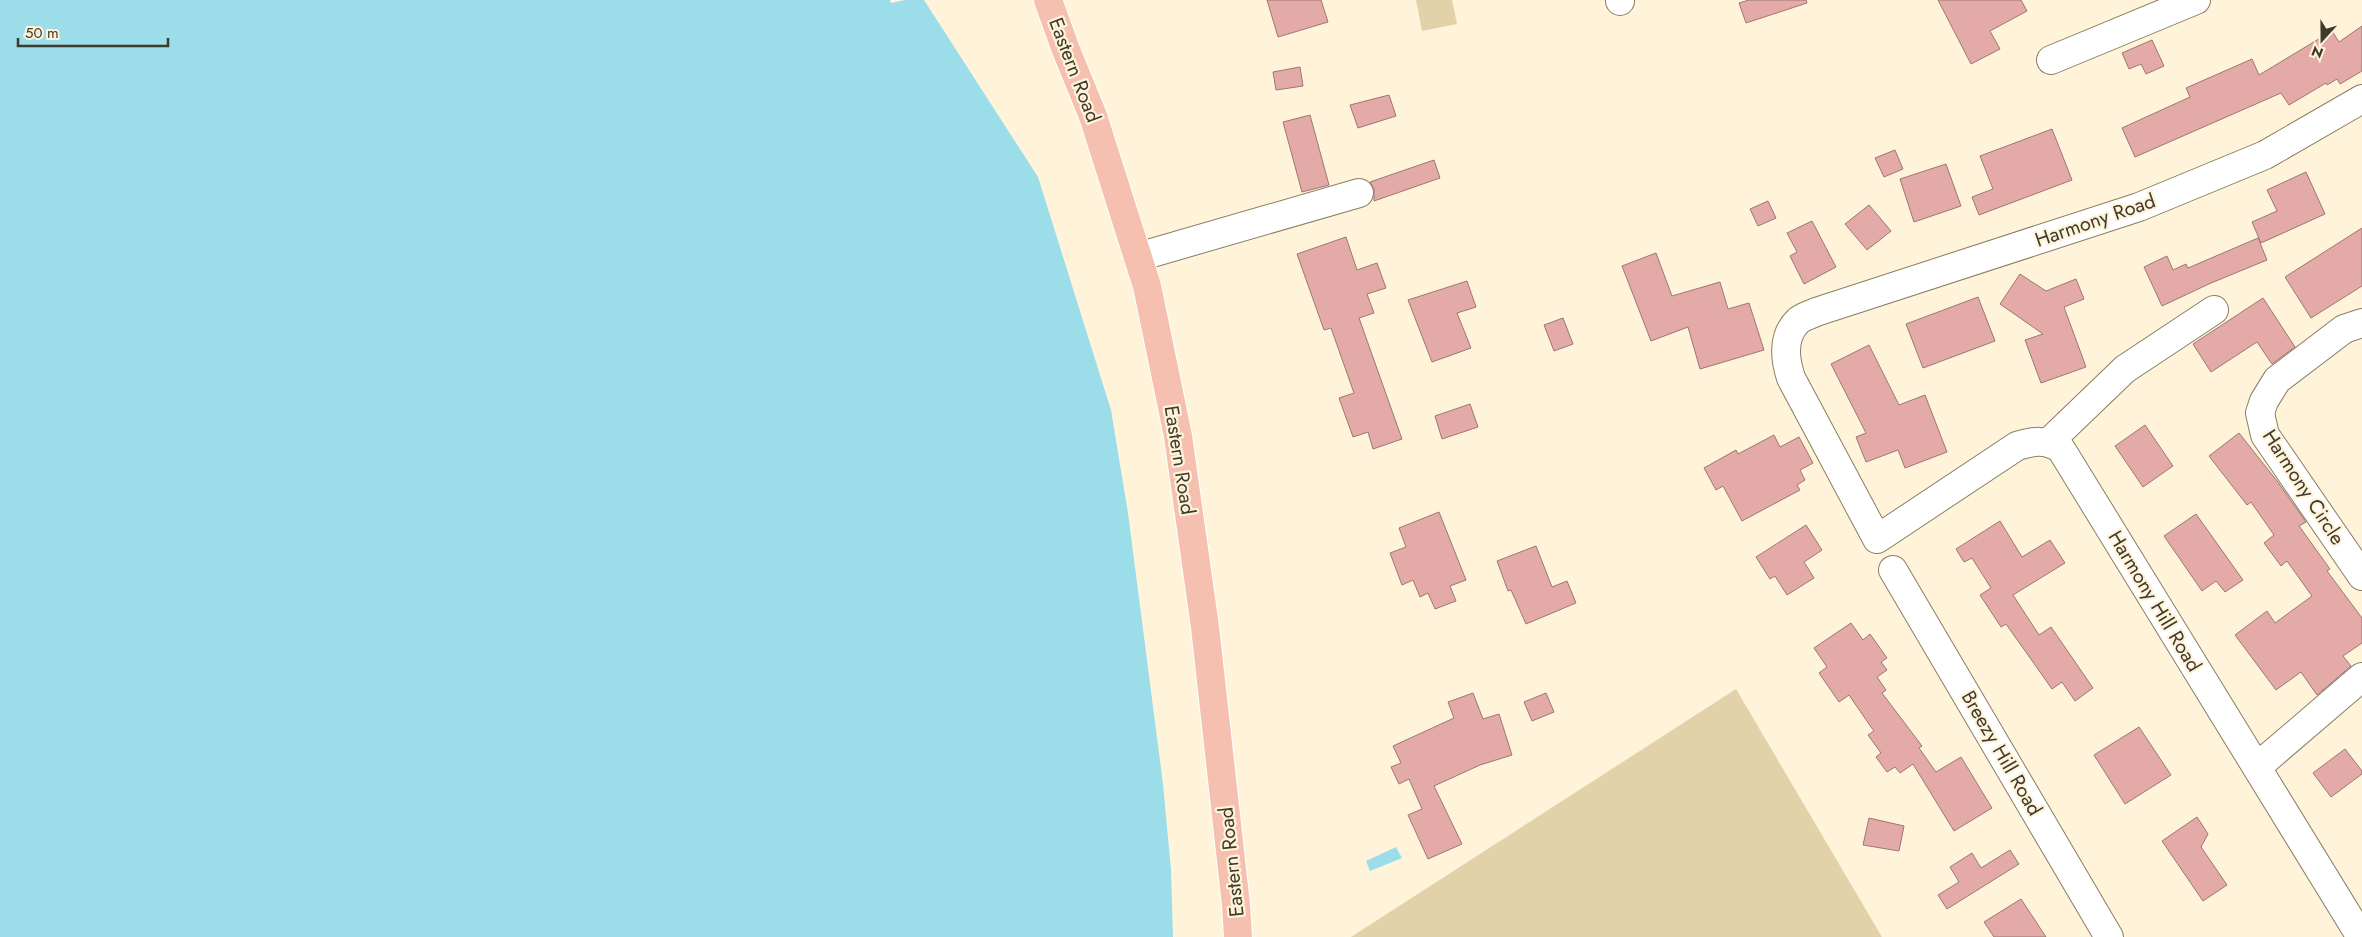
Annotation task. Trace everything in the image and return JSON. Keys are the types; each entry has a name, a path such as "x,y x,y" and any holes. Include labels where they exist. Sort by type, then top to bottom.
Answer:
{"highway":[{"name":"Eastern Road","path":"1048,0 1093,116 1147,286 1178,436 1205,627 1238,937"}],"street":[{"path":"2051,60 2196,0"},
{"name":"Harmony Road","path":"2050,442 2034,441 2016,446 1877,539 1791,378 1786,362 1789,336 1798,321 1816,312 2139,207 2265,155 2362,99"},
{"path":"1138,257 1359,193"},
{"path":"2050,442 2124,369 2214,310"},
{"name":"Harmony Circle","path":"2362,323 2344,329 2277,380 2264,401 2260,414 2265,435 2362,576"},
{"name":"Harmony Hill Road","path":"2050,442 2061,449 2074,468 2360,937"},
{"name":"Breezy Hill Road","path":"1893,570 2109,937"},
{"path":"2256,766 2362,677"}],"shaded area":[{"path":"1416,0 1452,0 1457,24 1422,31"},
{"path":"1736,689 1882,937 1351,937"}],"water":[{"path":"0,0 890,0 891,3 905,0 924,0 1038,177 1111,410 1128,513 1163,784 1171,870 1173,937 0,937"},
{"path":"1396,847 1402,858 1370,871 1366,861"}],"building":[{"path":"1267,0 1321,0 1328,22 1278,37"},
{"path":"1749,0 1806,0 1807,3 1746,23 1739,3"},
{"path":"1938,0 2021,0 2027,11 1990,31 2000,49 1971,64"},
{"path":"2362,26 2362,71 2340,84 2337,79 2327,85 2326,83 2289,105 2281,93 2135,157 2122,128 2190,97 2186,88 2252,59 2259,75 2332,31 2339,42"},
{"path":"2152,40 2164,66 2146,74 2141,64 2129,69 2122,53"},
{"path":"1300,67 1303,86 1276,90 1273,72"},
{"path":"1389,95 1396,116 1358,128 1350,105"},
{"path":"1310,115 1329,185 1302,192 1283,122"},
{"path":"2052,129 2072,180 1979,215 1972,197 1993,189 1980,156"},
{"path":"1895,150 1903,169 1884,177 1875,158"},
{"path":"1434,160 1440,178 1374,201 1374,189 1370,182"},
{"path":"1946,164 1961,206 1914,222 1900,179"},
{"path":"2306,172 2325,214 2261,243 2252,222 2277,211 2267,190"},
{"path":"1768,201 1776,218 1758,226 1750,209"},
{"path":"1869,205 1891,231 1867,250 1845,224"},
{"path":"1812,221 1836,267 1804,284 1790,256 1797,252 1787,233"},
{"path":"2362,228 2362,286 2311,318 2285,277"},
{"path":"1346,237 1357,270 1377,263 1386,288 1367,294 1374,313 1359,318 1402,439 1373,449 1368,432 1353,437 1339,398 1354,393 1331,328 1324,330 1297,254"},
{"path":"2258,238 2267,260 2162,306 2144,267 2167,256 2173,270 2186,264 2188,268"},
{"path":"1656,253 1672,296 1720,282 1728,309 1749,303 1764,350 1700,369 1688,327 1651,341 1622,266"},
{"path":"2020,274 2046,291 2076,279 2084,299 2064,307 2086,367 2041,383 2025,340 2043,334 2000,304"},
{"path":"1467,281 1476,307 1457,313 1471,348 1432,362 1408,300"},
{"path":"1978,297 1995,341 1923,368 1906,324"},
{"path":"2263,298 2295,347 2272,364 2257,342 2211,372 2193,344"},
{"path":"1563,318 1573,344 1554,351 1544,325"},
{"path":"1869,345 1899,405 1925,395 1947,452 1905,468 1898,450 1866,462 1856,437 1866,433 1831,364"},
{"path":"1470,404 1478,427 1442,439 1435,416"},
{"path":"2145,425 2173,466 2143,487 2115,446"},
{"path":"2239,433 2306,522 2299,526 2330,569 2327,571 2362,618 2362,643 2343,656 2351,666 2317,695 2301,672 2276,690 2235,635 2267,611 2275,623 2312,596 2287,561 2281,566 2264,543 2274,535 2251,502 2247,505 2209,456"},
{"path":"1774,435 1780,447 1799,437 1813,463 1800,470 1805,480 1797,485 1800,490 1742,521 1723,486 1716,490 1704,468 1736,450 1738,454"},
{"path":"1439,512 1466,580 1450,586 1456,601 1435,609 1428,593 1420,597 1413,580 1402,585 1390,553 1406,547 1399,528"},
{"path":"2196,514 2243,580 2225,592 2216,581 2202,591 2164,536"},
{"path":"2000,521 2022,557 2050,540 2065,563 2013,595 2039,635 2051,627 2093,688 2075,701 2062,682 2052,689 2006,624 2001,627 1980,595 1991,588 1972,558 1964,562 1956,549"},
{"path":"1806,525 1822,550 1804,562 1814,578 1787,595 1775,576 1770,579 1756,557"},
{"path":"1536,546 1552,587 1567,581 1576,603 1526,624 1511,590 1508,591 1497,561"},
{"path":"1851,623 1863,640 1870,634 1887,658 1881,662 1887,670 1877,677 1886,690 1882,693 1922,746 1919,748 1936,772 1961,757 1992,808 1954,831 1913,764 1900,773 1895,767 1887,772 1876,757 1881,753 1868,735 1874,731 1849,695 1839,702 1819,673 1827,667 1814,648"},
{"path":"1473,693 1483,719 1499,714 1512,755 1480,765 1434,786 1462,844 1428,859 1408,815 1422,809 1409,779 1399,784 1391,767 1401,763 1393,746 1454,718 1448,702"},
{"path":"1546,693 1554,712 1532,721 1524,702"},
{"path":"2139,727 2171,775 2125,804 2094,755"},
{"path":"2345,749 2362,771 2362,774 2331,797 2313,773"},
{"path":"2197,817 2208,834 2201,847 2227,885 2203,901 2162,841"},
{"path":"1869,818 1904,826 1899,851 1863,845"},
{"path":"2010,850 2019,864 1947,909 1938,895 1959,882 1950,867 1972,853 1981,868"},
{"path":"2021,899 2046,937 1994,937 1984,922"}]}
